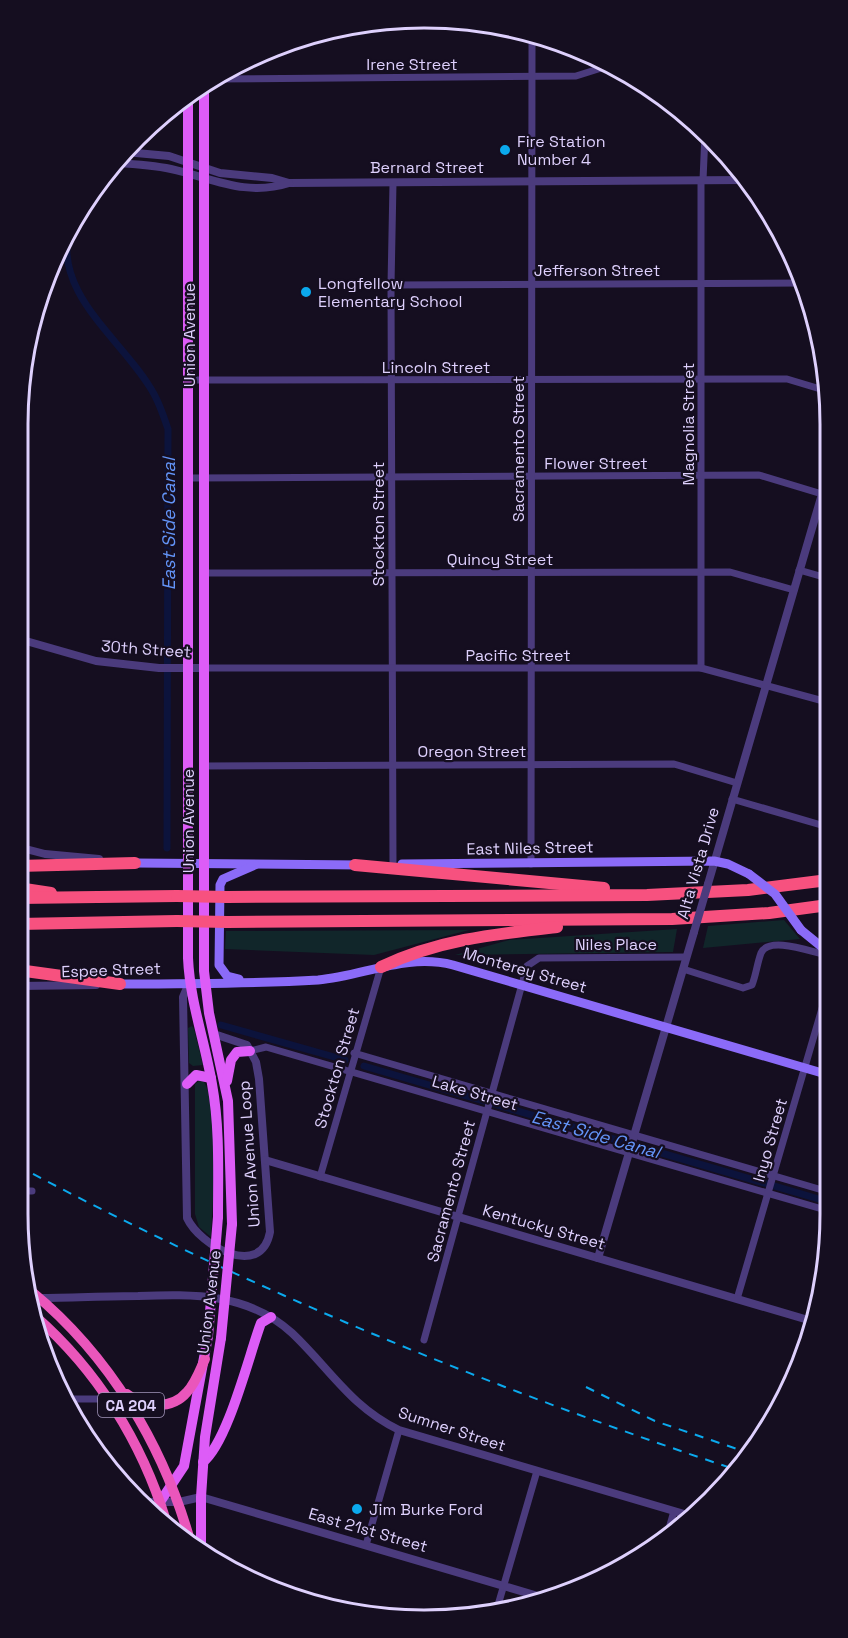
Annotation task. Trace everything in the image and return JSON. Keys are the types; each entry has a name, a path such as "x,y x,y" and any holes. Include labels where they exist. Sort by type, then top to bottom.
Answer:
{"highway":[{"path":"28,866 135,863"},
{"path":"355,865 633,890 647,895"},
{"path":"28,898 647,895 748,890 820,881"},
{"path":"28,890 70,897"},
{"path":"28,924 177,921 623,920 769,914 820,906"},
{"path":"381,967 405,956 466,938 623,920"},
{"path":"28,971 120,984"},
{"name":"CA 204","path":"38,1300 98,1358 123,1390 172,1486 187,1531"},
{"name":"CA 204","path":"45,1325 70,1349 128,1430 163,1511"},
{"path":"123,1390 144,1404 172,1403 189,1391 205,1359"}],"main road":[{"name":"Union Avenue","path":"160,1502 184,1466 205,1359 218,1217 219,1152 211,1078 189,983 204,766 204,95"},
{"name":"Union Avenue","path":"188,106 188,668 196,864 204,983 226,1090 232,1162 232,1224 221,1338 203,1462 201,1541"},
{"name":"East Niles Street","path":"135,863 355,865 714,861 728,864 749,874 775,894 801,930 820,947"},
{"path":"257,864 223,879 220,885 219,964 227,976 261,982"},
{"name":"Monterey Street","path":"204,983 321,980 381,967 432,961 820,1072"},
{"name":"Espee Street","path":"120,984 204,983"},
{"path":"226,1090 231,1060 237,1052 250,1051"},
{"path":"187,1084 196,1075 211,1078"},
{"path":"203,1462 210,1456 221,1437 261,1323 271,1317"}],"street":[{"name":"Sacramento Street","path":"531,864 534,44"},
{"name":"Irene Street","path":"230,79 576,76 599,69"},
{"name":"Magnolia Street","path":"701,668 701,283 704,144"},
{"name":"Bernard Street","path":"136,153 188,160 220,173 272,178 289,183 735,180"},
{"name":"Bernard Street","path":"126,164 149,165 188,173 204,180 240,188 270,189 289,183"},
{"name":"Stockton Street","path":"393,183 391,285 393,864"},
{"name":"Jefferson Street","path":"391,285 793,283"},
{"name":"Lincoln Street","path":"188,381 787,379 818,389"},
{"name":"Flower Street","path":"188,478 759,476 820,493"},
{"name":"Alta Vista Drive","path":"598,1258 820,501"},
{"path":"800,570 820,576"},
{"name":"Quincy Street","path":"204,573 730,572 794,590"},
{"name":"30th Street","path":"28,642 96,662 159,668 203,668"},
{"name":"Pacific Street","path":"203,668 701,668 820,700"},
{"name":"Oregon Street","path":"204,766 674,764 737,783"},
{"path":"732,799 820,825"},
{"path":"28,850 45,854 135,863"},
{"path":"683,969 743,988 752,985 762,952 766,948 791,946 820,952"},
{"name":"Niles Place","path":"545,958 686,957"},
{"name":"Sacramento Street","path":"424,1340 521,985 530,962 545,958"},
{"name":"Stockton Street","path":"320,1177 349,1070 381,967"},
{"name":"Union Avenue","path":"187,1084 183,1069 183,997 189,983"},
{"name":"Espee Street","path":"28,986 120,984"},
{"name":"Inyo Street","path":"737,1299 820,1016"},
{"path":"214,1034 247,1045 250,1051"},
{"name":"Lake Street","path":"250,1051 266,1047 487,1109 820,1208"},
{"name":"Union Avenue Loop","path":"187,1084 187,1218 191,1228 208,1243 242,1258 254,1256 268,1242 270,1232 259,1079 256,1062 250,1051"},
{"name":"Lake Street","path":"354,1053 820,1189"},
{"name":"Kentucky Street","path":"265,1160 805,1319"},
{"name":"Sumner Street","path":"37,1296 208,1295 238,1302 271,1317 301,1342 360,1406 399,1430 682,1513"},
{"path":"74,1399 108,1399"},
{"path":"366,1545 399,1430"},
{"path":"499,1602 537,1471"},
{"name":"East 21st Street","path":"153,1502 178,1502 201,1497 532,1594"},
{"path":"670,1523 674,1511"}],"green space":[{"path":"784,920 800,939 703,948 708,926"},
{"path":"677,929 673,952 455,955 509,940"},
{"path":"469,930 374,955 225,949 226,931"},
{"path":"192,1026 203,1065 193,1066 189,1063 188,1028"},
{"path":"199,1081 204,1082 209,1095 214,1134 211,1237 199,1227 195,1214 195,1084"}],"waterway":[{"name":"East Side Canal","path":"67,254 72,276 81,297 142,375 156,398 168,429 167,848"},
{"name":"East Side Canal","path":"221,1025 345,1060"},
{"name":"East Side Canal","path":"364,1066 820,1199"}],"railway":[{"path":"28,1171 104,1211 280,1294 460,1369 728,1467"},
{"path":"586,1387 655,1421 741,1450"}],"place":[{"name":"Fire Station Number 4","path":"505,150"},
{"name":"Longfellow Elementary School","path":"306,292"},
{"name":"Jim Burke Ford","path":"357,1509"}]}
